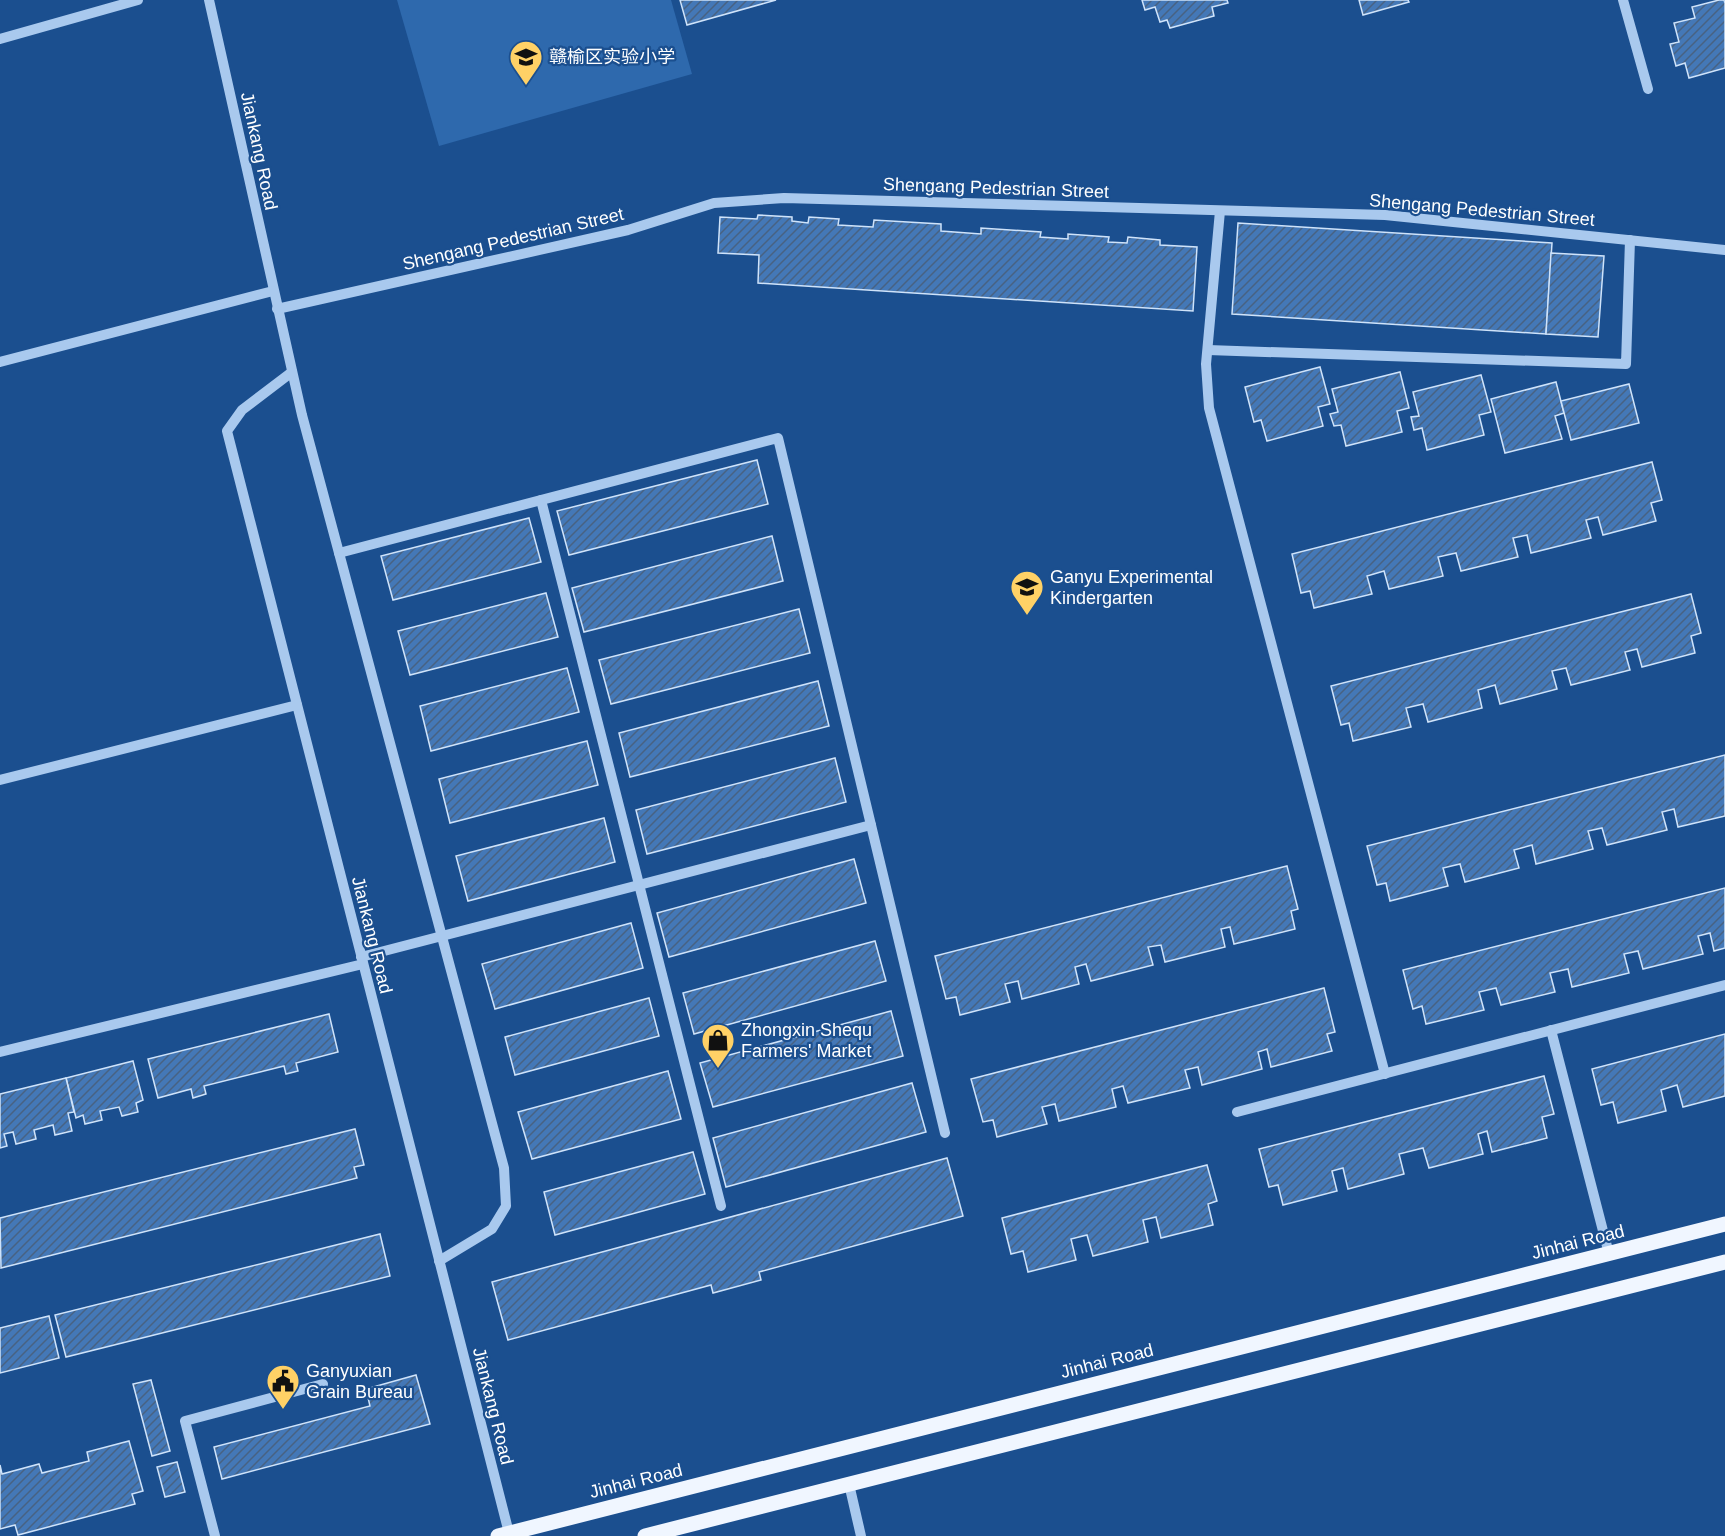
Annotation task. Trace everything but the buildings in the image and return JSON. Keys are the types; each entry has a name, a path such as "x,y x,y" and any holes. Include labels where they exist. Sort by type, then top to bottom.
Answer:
{"main road":[{"name":"Jinhai Road","path":"504,1535 1725,1224"},
{"path":"645,1536 1725,1262"}],"street":[{"path":"0,39 138,0"},
{"name":"Jiankang Road","path":"209,0 292,372 504,1168 506,1206 492,1229 439,1261"},
{"path":"1623,0 1648,89"},
{"name":"Shengang Pedestrian Street","path":"277,309 628,230 714,203 784,198 1385,215 1725,250"},
{"path":"1220,211 1206,364 1209,408 1385,1074"},
{"path":"1208,350 1626,364 1630,240"},
{"path":"0,362 273,291"},
{"name":"Jiankang Road","path":"292,372 242,410 226,431 439,1261 504,1535"},
{"path":"339,553 778,438 945,1132"},
{"path":"541,500 721,1206"},
{"path":"0,780 297,705"},
{"path":"0,1052 362,960 442,936 871,825"},
{"path":"1237,1112 1725,985"},
{"path":"1551,1030 1609,1254"},
{"path":"215,1536 185,1421 323,1384"},
{"path":"849,1484 861,1536"}],"shaded area":[{"path":"397,0 671,0 692,74 439,146"}],"place":[{"name":"赣榆区实验小学","path":"526,86"},
{"name":"Ganyu Experimental Kindergarten","path":"1027,616"},
{"name":"Zhongxin Shequ Farmers' Market","path":"718,1069"},
{"name":"Ganyuxian Grain Bureau","path":"283,1410"}]}
